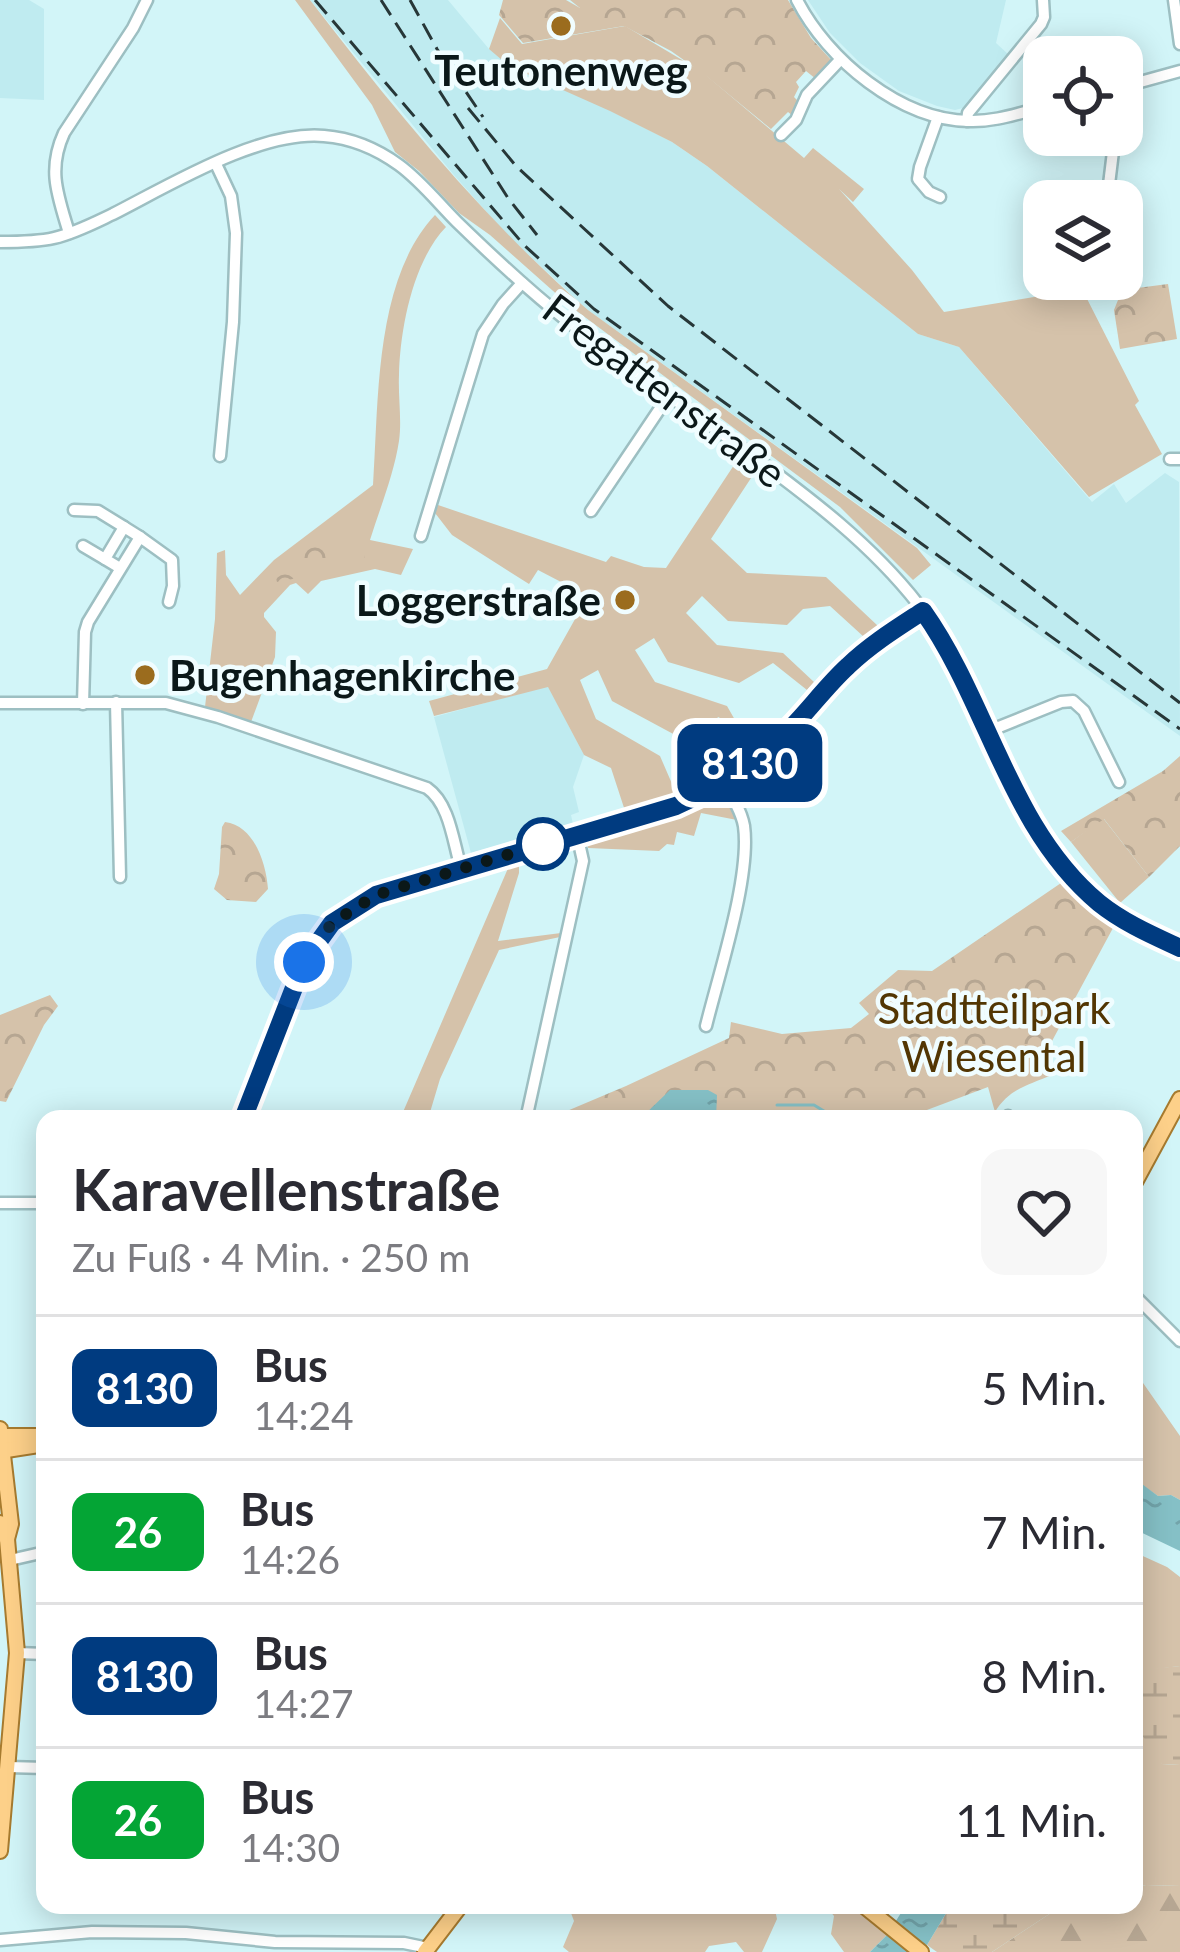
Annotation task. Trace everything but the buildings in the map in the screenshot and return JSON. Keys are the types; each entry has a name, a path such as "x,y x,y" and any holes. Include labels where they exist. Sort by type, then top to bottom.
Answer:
{"main road":[{"path":"1143,1167 1180,1099"},
{"path":"7,1538 11,1524 1,1440 36,1440"},
{"path":"0,1523 10,1559 17,1653 0,1851"},
{"path":"426,1950 454,1914"},
{"path":"874,1914 921,1952"}],"street":[{"path":"69,233 55,185 57,149 147,0"},
{"path":"797,0 821,40 892,96 938,117 967,121 1023,112"},
{"path":"967,121 968,113 1041,25 1043,0"},
{"path":"1174,0 1180,44"},
{"path":"781,135 796,120 807,95 840,59"},
{"path":"1143,81 1180,71"},
{"path":"938,117 918,179 940,197"},
{"name":"Fregattenstraße","path":"0,242 69,233 267,141 304,135 340,138 389,158 562,316 842,525 923,611 946,645 1035,829 1064,868 1119,917 1180,948"},
{"path":"215,164 231,196 236,233 220,456"},
{"path":"422,536 483,334 522,283"},
{"path":"590,512 669,395"},
{"path":"74,510 98,511 172,560 169,602"},
{"path":"105,559 124,527"},
{"path":"83,704 88,622 140,537"},
{"path":"83,546 120,568"},
{"path":"246,1110 304,962 332,923 376,895 676,806 723,783 784,735 848,665 923,611"},
{"path":"0,704 145,701 182,706 427,788 443,806 461,868"},
{"path":"989,731 1073,701 1084,711 1119,782"},
{"path":"116,702 120,877"},
{"path":"706,1025 744,860 744,824 723,783"},
{"path":"528,1110 583,860 577,834"},
{"path":"0,1203 36,1202"},
{"path":"1143,1304 1180,1341"},
{"path":"10,1559 36,1554"},
{"path":"17,1653 36,1654"},
{"path":"8,1767 36,1768"},
{"path":"6,1940 92,1932 186,1933 259,1941 412,1944 426,1950"}],"shaded area":[{"path":"0,0 29,0 44,9 44,100 0,98"},
{"path":"310,0 448,0 489,49 672,142 918,334 959,347 1092,502 1114,484 1126,503 1165,473 1179,482 1180,736 588,310 507,235"},
{"path":"808,0 1006,0 996,43 1010,56 967,107 937,106 899,91 860,63 830,33"},
{"path":"548,686 584,755 573,787 579,812 571,815 573,824 471,853 434,717"}],"green space":[{"path":"295,0 310,0 441,162 588,310 917,548 931,565 913,580 840,507 570,306 459,213 395,152 372,105"},
{"path":"503,0 566,0 580,8 570,0 788,0 811,38 833,62 816,79 806,71 796,82 793,116 788,112 771,129 671,51 624,26 523,43 499,15"},
{"path":"500,18 522,44 625,26 694,67 645,18 804,158 813,148 864,189 853,202 839,189 944,312 1023,299 1088,300 1162,454 1089,497 959,347 918,334 672,142 509,66 489,49"},
{"path":"435,215 446,227 425,258 410,296 400,357 399,441 370,540 413,549 401,575 375,569 321,581 308,594 296,583 290,585 264,613 276,632 275,657 251,722 205,707 217,553 225,550 226,575 240,595 274,560 373,485 379,380 390,307 415,242"},
{"path":"1168,284 1177,339 1120,349 1114,310 1118,300 1143,300 1143,287"},
{"path":"738,459 755,472 711,539 747,573 826,577 878,626 864,637 830,606 803,609 787,625 728,621 702,596 686,613 717,645 783,653 814,682 807,690 773,663 739,683 668,662 654,638 635,650 655,682 727,706 751,748 740,756 719,717 677,736 612,701 598,670 580,680 596,719 660,756 676,793 676,806 628,820 611,768 584,755 548,687 434,716 429,701 547,669 588,596 538,570 529,584 452,535 435,513 438,505 606,562 611,556 644,567 666,568"},
{"path":"329,533 365,549 364,565 277,582 273,566 308,535 317,542"},
{"path":"1180,756 1180,846 1149,877 1104,819 1071,842 1061,831 1163,771"},
{"path":"720,798 729,803 737,820 701,813 694,836 677,832 674,845 659,851 588,848 588,844 672,819"},
{"path":"1103,818 1149,877 1120,903 1071,842"},
{"path":"225,822 251,838 261,858 268,889 256,902 227,900 214,889"},
{"path":"519,864 519,873 498,941 561,933 560,937 499,950 440,1079 431,1110 404,1110 509,866"},
{"name":"Stadtteilpark Wiesental","path":"1061,883 1113,928 1045,1054 1052,1075 1013,1093 996,1110 988,1087 927,1110 569,1110 729,1038 731,1022 782,1034 851,1028 869,1014 859,1003 898,970 932,971"},
{"path":"50,995 58,1006 6,1102 0,1101 0,1015"},
{"path":"1143,1383 1180,1436 1180,1500 1158,1496 1143,1486"},
{"path":"1143,1556 1180,1577 1180,1666 1148,1670 1162,1764 1180,1765 1180,1886 1146,1885"},
{"path":"1180,1666 1180,1765 1162,1764 1143,1737 1148,1669"},
{"path":"1143,1886 1180,1886 1180,1952 992,1952 1049,1914 1143,1914"},
{"path":"571,1914 776,1914 777,1919 762,1952 744,1952 736,1942 709,1946 705,1952 569,1952 563,1947 574,1921"},
{"path":"863,1914 887,1935 870,1952 844,1952 831,1934 834,1916"},
{"path":"946,1914 1049,1914 992,1952 937,1952 927,1945"}],"water":[{"path":"670,1090 708,1090 717,1095 716,1110 649,1110"},
{"path":"1143,1485 1158,1496 1180,1500 1180,1551 1143,1533"},
{"path":"900,1914 946,1914 919,1952 870,1952"}],"waterway":[{"path":"777,1105 814,1105 822,1110"}],"railway":[{"path":"315,0 524,245 594,309 1180,729"},
{"path":"381,0 508,198 537,235"},
{"path":"410,0 483,117"},
{"path":"468,108 516,166 668,306 1180,703"}],"bus line":[{"name":"8130","path":"246,1110 304,962 332,923 376,895 705,794 784,735 848,665 923,611 954,660 1035,829 1056,859 1119,917 1180,948"}],"place":[{"name":"Teutonenweg","path":"561,26"},
{"name":"Loggerstraße","path":"625,600"},
{"name":"Bugenhagenkirche","path":"145,675"}],"route":[{"path":"304,962 332,923 376,895 552,841 543,844"}]}
